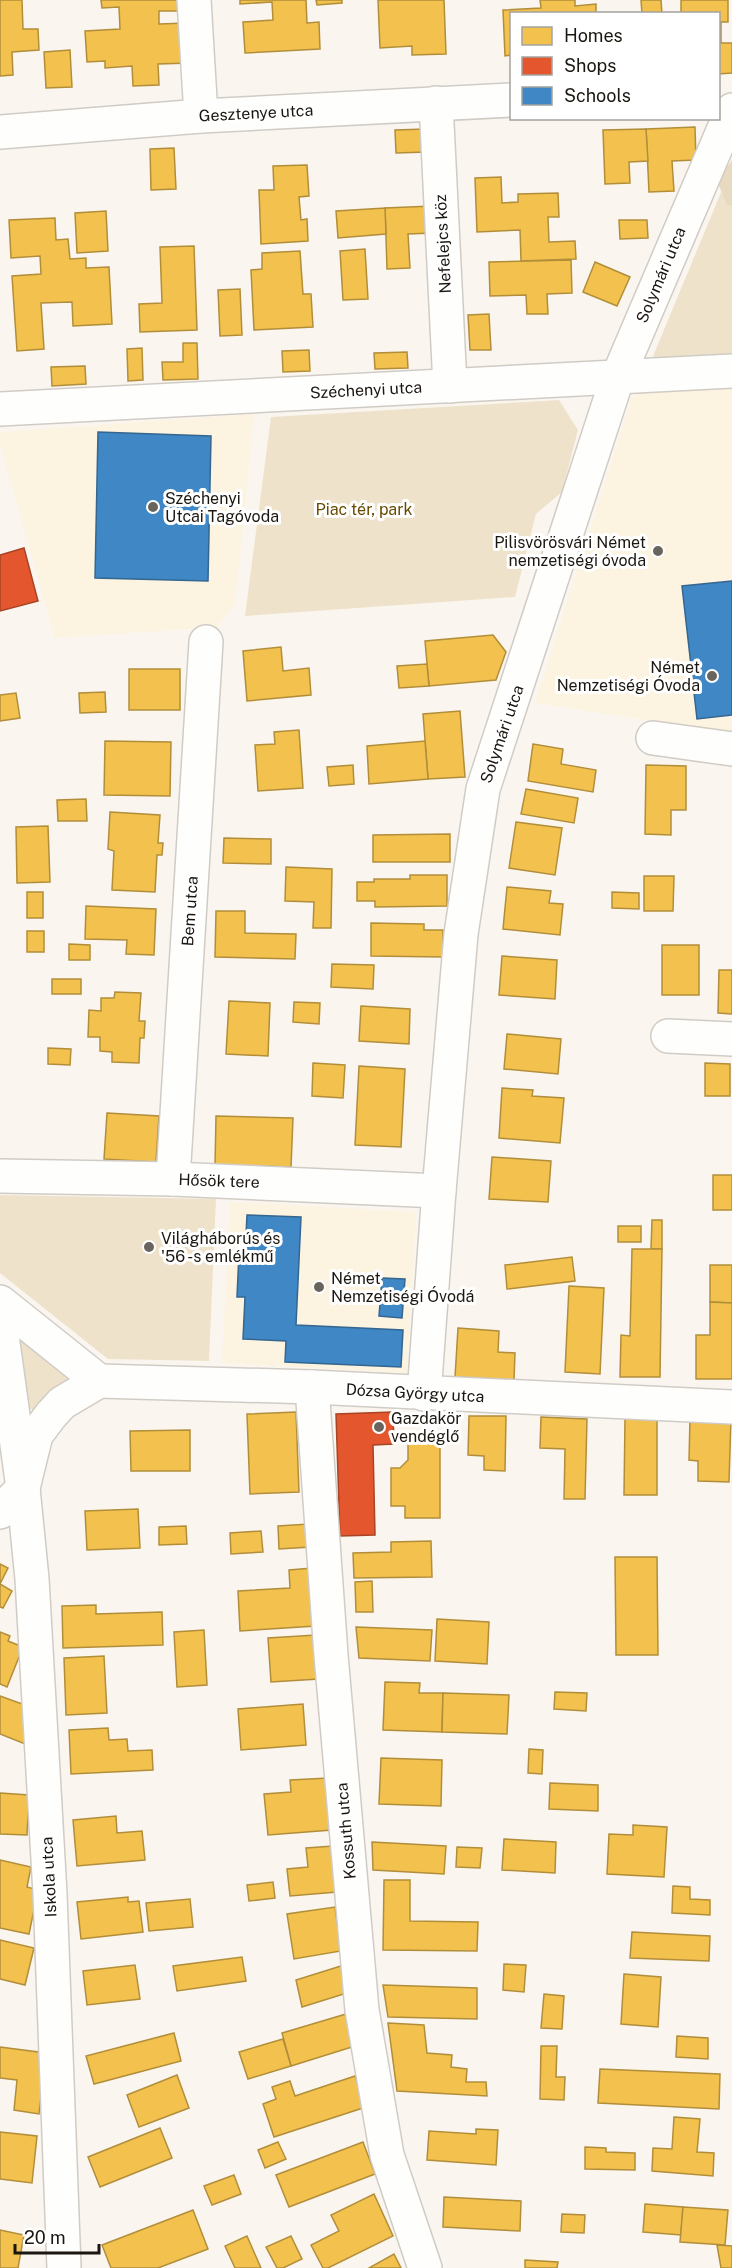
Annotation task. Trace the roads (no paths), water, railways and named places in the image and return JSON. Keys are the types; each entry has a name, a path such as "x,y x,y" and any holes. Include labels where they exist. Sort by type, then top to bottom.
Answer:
{"street":[{"path":"194,0 201,117"},
{"name":"Gesztenye utca","path":"0,132 201,117 510,100"},
{"name":"Nefelejcs köz","path":"436,103 450,386"},
{"name":"Solymári utca","path":"424,1394 438,1191 461,934 483,789 617,378 732,110"},
{"name":"Széchenyi utca","path":"0,409 732,371"},
{"name":"Bem utca","path":"173,1179 206,642"},
{"path":"653,738 732,749"},
{"path":"668,1036 732,1039"},
{"name":"Hősök tere","path":"0,1176 173,1179 438,1191"},
{"path":"0,1302 99,1381 62,1403 36,1435 23,1488 0,1512"},
{"path":"0,1321 23,1488"},
{"name":"Dózsa György utca","path":"99,1381 312,1387 732,1407"},
{"name":"Kossuth utca","path":"312,1387 331,1655 362,2010 387,2155 425,2268"},
{"name":"Iskola utca","path":"23,1488 40,1686 50,1882 64,2268"}],"place":[{"name":"Széchenyi Utcai Tagóvoda","path":"153,507"},
{"name":"Pilisvörösvári Német nemzetiségi óvoda","path":"658,551"},
{"name":"Német Nemzetiségi Óvoda","path":"712,676"},
{"name":"Világháborús és '56 -s emlékmű","path":"149,1247"},
{"name":"Német Nemzetiségi Óvodá","path":"319,1287"},
{"name":"Gazdakör vendéglő","path":"379,1427"}],"park label":[{"name":"Piac tér, park","path":"364,509"}]}
